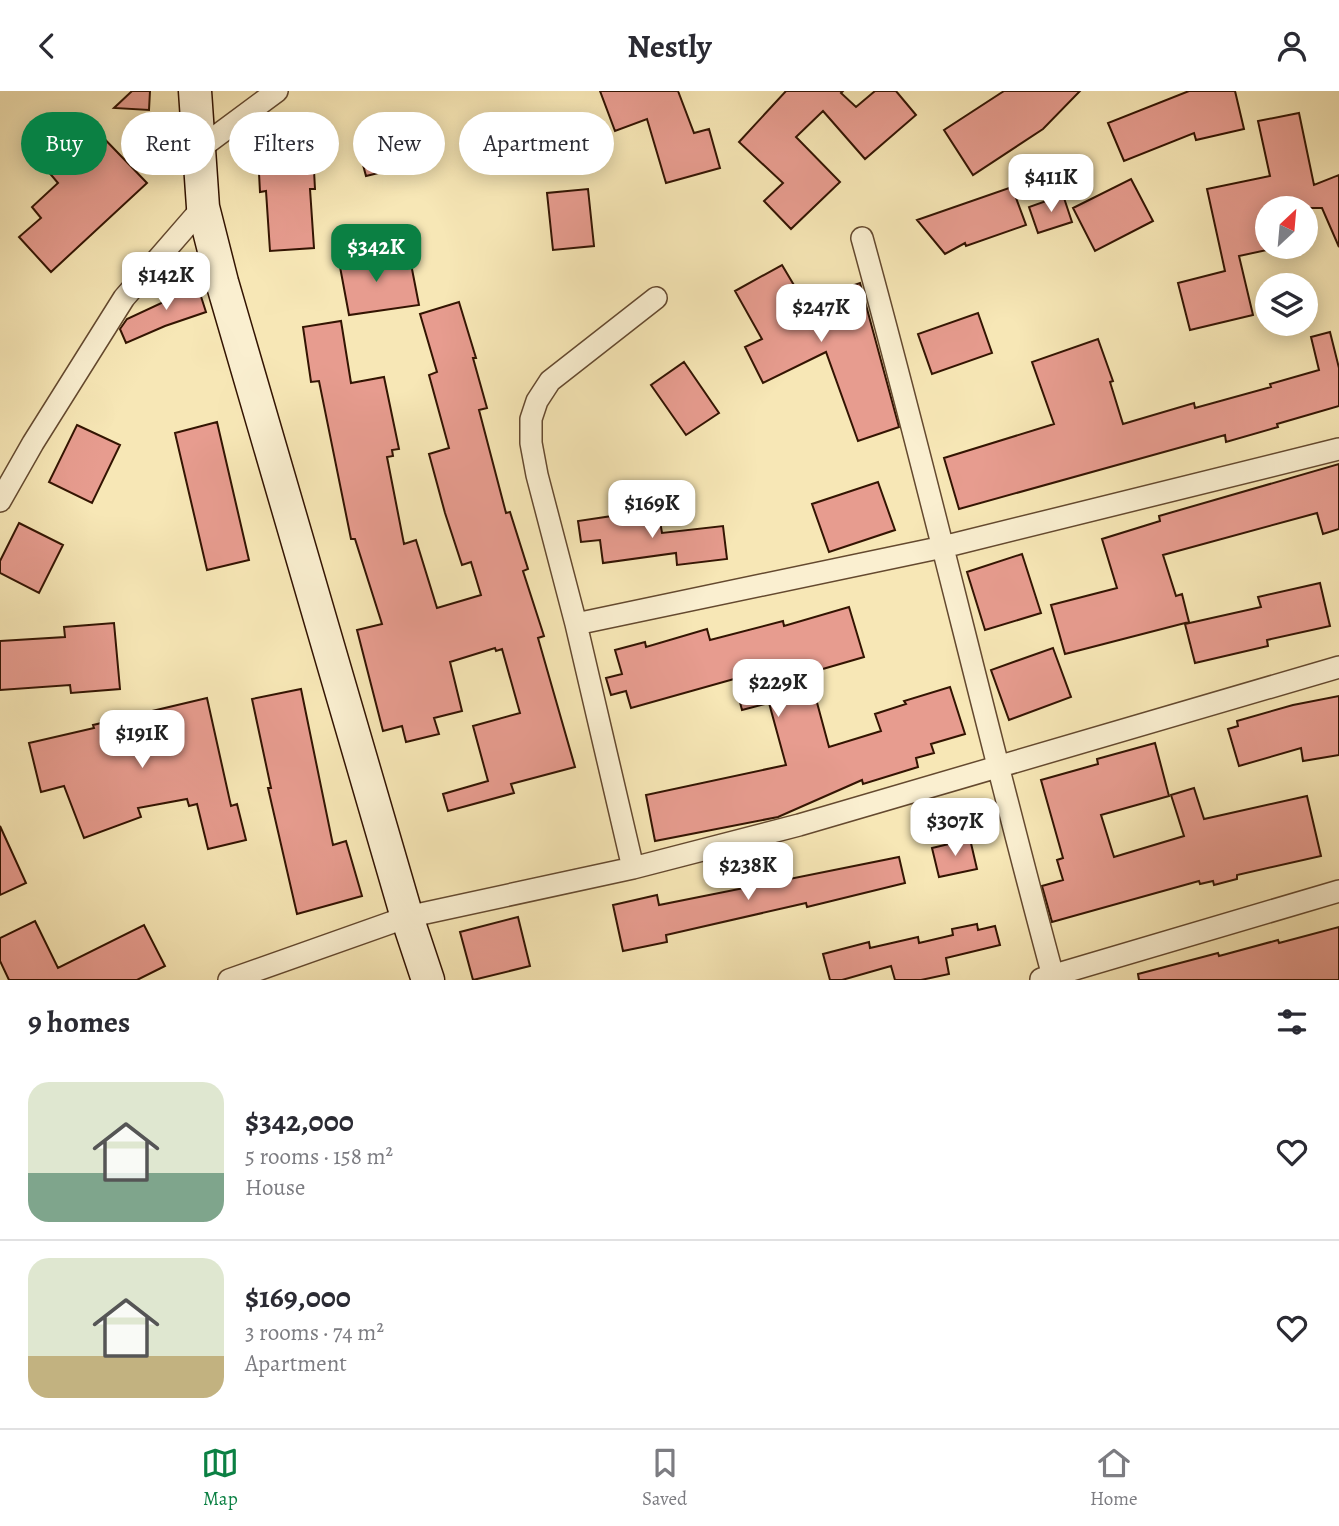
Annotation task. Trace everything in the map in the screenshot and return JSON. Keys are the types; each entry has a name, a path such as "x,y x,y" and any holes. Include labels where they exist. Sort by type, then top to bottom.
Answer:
{"street":[{"path":"195,91 196,112"},
{"path":"215,137 277,91"},
{"path":"201,175 203,207 244,363 407,917 428,980"},
{"path":"0,501 124,298 203,207"},
{"path":"862,238 908,406 1048,979 1339,891"},
{"path":"633,868 576,624 537,475 531,443 531,419 537,401 550,381 656,298"},
{"path":"576,624 943,547 1339,449"},
{"path":"229,980 407,917 633,868 799,825 1339,667"}],"building":[{"path":"132,91 150,91 149,110 114,108"},
{"path":"600,91 678,91 694,133 709,129 720,168 666,183 647,119 615,131 614,112 608,112"},
{"path":"786,91 843,91 841,93 856,107 875,91 896,91 916,115 865,159 823,111 796,137 840,182 791,229 764,201 783,183 739,142"},
{"path":"1004,91 1080,91 1043,129 973,175 944,130"},
{"path":"1189,91 1235,91 1244,129 1196,140 1194,133 1124,161 1108,123"},
{"path":"1299,113 1314,185 1339,175 1339,247 1322,208 1318,208 1318,196 1255,196 1255,253 1239,256 1253,315 1190,330 1178,283 1225,271 1207,189 1270,176 1258,121"},
{"path":"107,142 121,156 121,175 139,175 147,183 51,272 19,237 41,218 32,207 58,183 51,175 107,175"},
{"path":"259,175 314,175 315,189 310,189 314,248 270,251 266,191 260,192"},
{"path":"1131,179 1153,221 1095,251 1073,208"},
{"path":"1012,187 1026,225 966,246 965,243 945,254 917,220"},
{"path":"588,189 594,246 553,250 547,193"},
{"path":"1063,195 1072,222 1038,233 1029,207"},
{"path":"378,249 381,269 411,264 419,305 349,315 338,256"},
{"path":"782,265 804,302 860,283 899,427 858,441 826,352 763,383 745,347 762,339 735,291"},
{"path":"196,281 206,312 126,343 120,329 127,319 168,300 164,290"},
{"path":"459,302 476,358 473,358 487,408 479,410 506,513 510,512 528,569 523,571 544,636 538,638 575,767 511,784 514,793 448,811 443,794 488,781 473,726 520,713 502,649 496,651 495,648 450,662 462,711 434,718 439,734 406,742 402,726 383,731 357,630 382,624 355,539 351,539 319,381 311,382 303,327 341,321 351,383 384,377 399,449 392,450 393,456 387,457 404,544 416,540 437,608 481,595 471,562 462,565 429,454 449,448 429,375 437,372 420,314"},
{"path":"978,313 992,353 932,374 918,334"},
{"path":"1330,332 1339,368 1339,406 1226,442 1225,435 959,509 944,458 1054,424 1032,362 1098,339 1113,381 1110,382 1123,424 1194,403 1195,408 1271,387 1270,384 1319,370 1311,337"},
{"path":"684,362 719,413 686,435 651,385"},
{"path":"217,422 249,560 207,570 175,433"},
{"path":"77,425 120,445 92,503 49,482"},
{"path":"1339,464 1339,529 1323,534 1317,513 1163,555 1176,596 1182,594 1189,622 1065,654 1051,605 1117,588 1102,539 1160,521 1159,516"},
{"path":"878,482 895,530 829,552 812,504"},
{"path":"619,515 620,520 659,515 662,533 723,526 727,559 677,565 676,553 603,563 600,540 581,542 578,521"},
{"path":"19,523 63,545 39,593 0,573 0,561"},
{"path":"1022,554 1041,613 985,630 967,572"},
{"path":"1320,583 1330,626 1267,640 1268,646 1195,663 1185,624 1261,607 1258,597"},
{"path":"849,607 864,657 809,673 829,747 881,731 875,714 906,704 904,701 950,687 965,734 931,744 934,753 916,758 918,767 863,784 862,780 778,817 655,841 646,795 786,765 769,703 742,710 734,679 631,708 626,691 611,695 606,678 622,674 615,650 645,642 646,647 707,629 710,640 783,621 784,626"},
{"path":"114,623 120,689 71,693 70,685 0,690 0,641 65,637 64,627"},
{"path":"1053,648 1071,697 1009,720 991,670"},
{"path":"301,689 333,845 346,841 362,896 297,914 268,788 271,788 252,699"},
{"path":"1339,696 1339,755 1303,761 1301,748 1239,766 1228,729 1238,726 1237,721 1293,705"},
{"path":"207,698 231,806 237,804 246,840 208,849 197,804 189,806 187,799 138,808 141,817 84,838 64,786 41,792 29,743"},
{"path":"1155,743 1169,796 1101,815 1114,857 1184,836 1171,795 1194,788 1204,819 1307,796 1321,856 1237,875 1237,879 1214,885 1213,881 1200,884 1199,881 1052,922 1042,886 1063,880 1057,860 1063,858 1041,780 1098,764 1097,759"},
{"path":"0,826 26,883 0,895"},
{"path":"970,839 977,869 939,877 932,848"},
{"path":"899,857 905,883 807,907 806,903 666,935 667,942 623,951 613,905 657,895 659,905"},
{"path":"518,917 530,966 473,980 460,932"},
{"path":"35,921 58,968 144,925 165,966 137,980 9,980 0,961 0,938"},
{"path":"977,924 978,930 995,926 1000,945 946,958 949,974 921,980 895,980 891,966 842,980 830,980 823,954 869,942 870,948 918,937 919,943 953,935 952,929"},
{"path":"1339,927 1339,980 1139,980 1138,974 1218,953 1219,956"}]}
